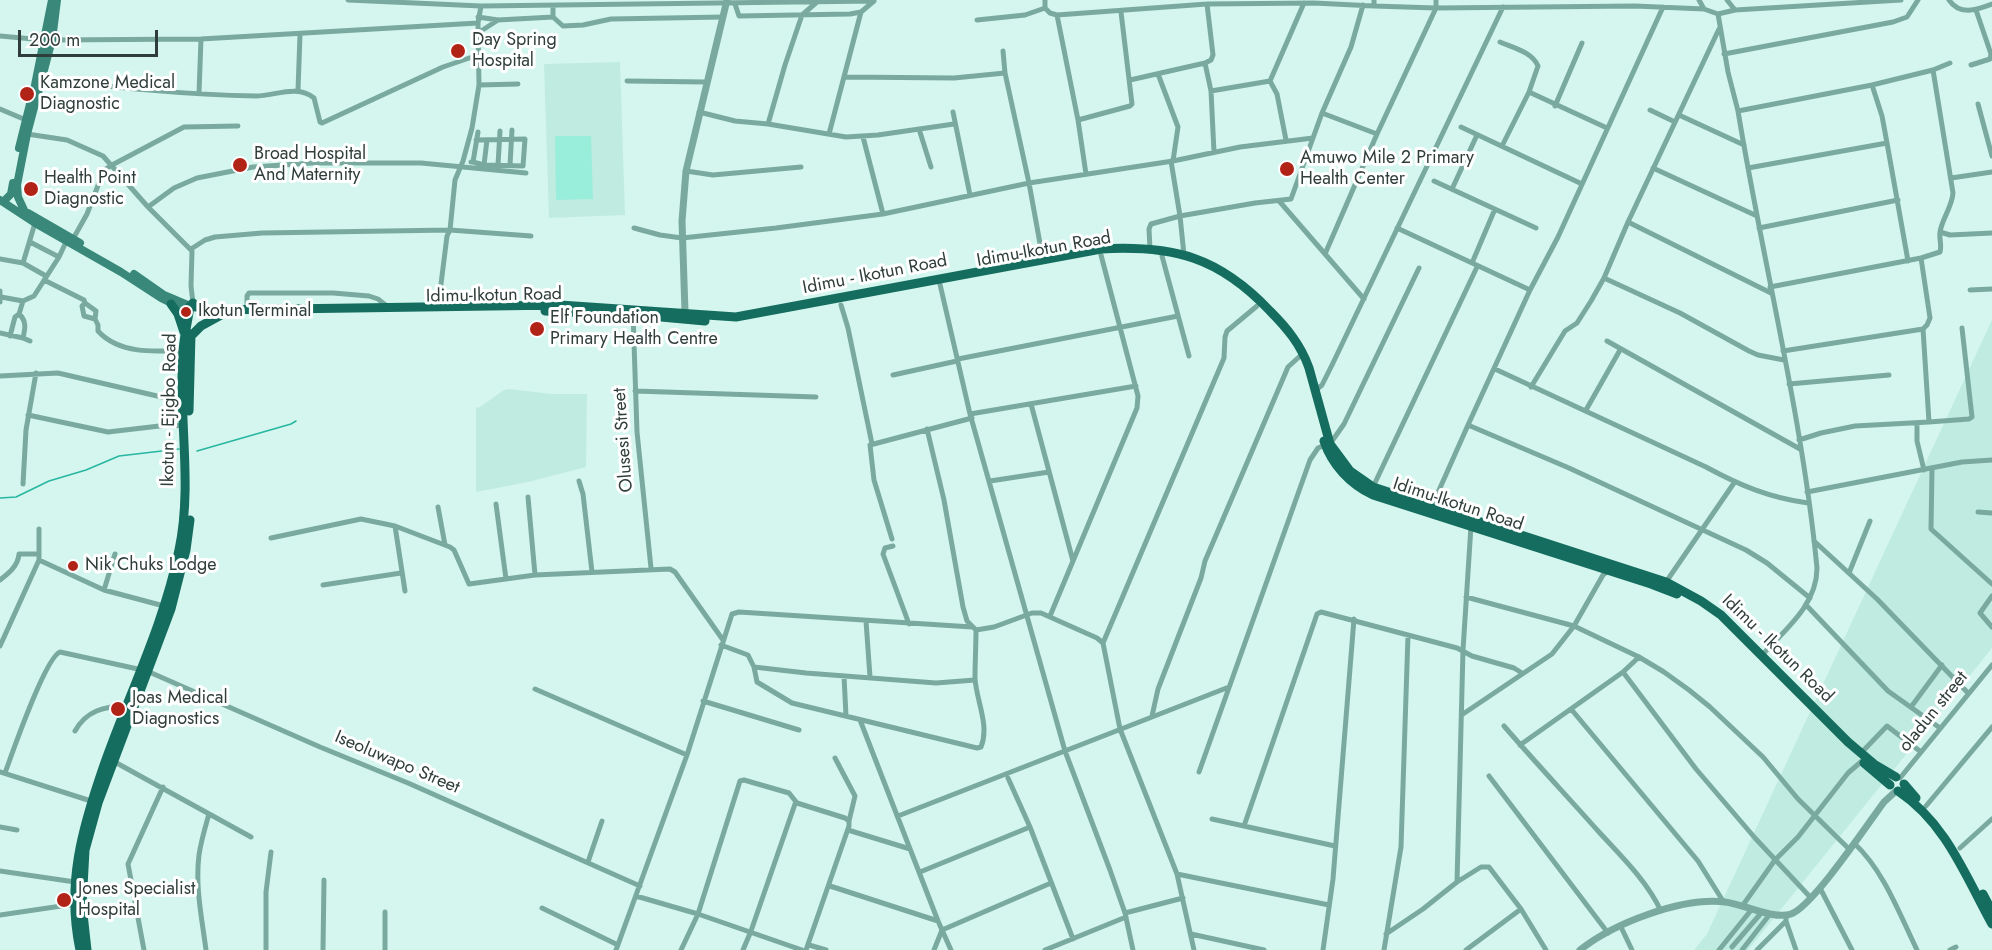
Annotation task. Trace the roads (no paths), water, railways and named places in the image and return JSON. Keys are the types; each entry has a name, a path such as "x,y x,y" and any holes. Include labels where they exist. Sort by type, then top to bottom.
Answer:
{"main road":[{"path":"7,201 17,185 27,134 43,79 52,0"},
{"path":"7,201 57,0"},
{"path":"7,201 171,304 209,310 438,308 453,310"},
{"path":"7,201 35,223 123,267 164,295 192,308"},
{"name":"Idimu - Ikotun Road","path":"633,312 750,316 939,283 1101,249 1150,249 1202,260 1242,284 1262,308 1291,334 1305,357 1316,390 1328,444 1350,471 1373,488 1610,568 1666,582 1716,610 1861,757"},
{"name":"Idimu-Ikotun Road","path":"192,308 206,315 453,310 633,312 734,323 841,305 939,283 1101,255 1123,253 1162,256 1187,261 1208,269 1237,287 1262,308 1279,328 1299,357 1328,444 1339,469 1362,490 1610,568 1671,591 1708,612 1861,757 1874,764 1896,784 1933,822 1953,849 1992,924"},
{"path":"171,304 188,335 207,321 221,315"},
{"name":"Ikotun - Ejigbo Road","path":"80,950 75,904 78,849 91,801 127,706 144,670 186,550 191,514 188,335 192,308"},
{"name":"Ikotun - Ejigbo Road","path":"87,950 82,905 85,850 98,803 164,606 173,592 185,518 183,350 188,335"},
{"name":"Idimu-Ikotun Road","path":"1896,784 1926,806 1960,848 1992,911"}],"street":[{"path":"348,0 481,6 522,3 553,6 875,1"},
{"path":"842,14 844,0"},
{"path":"1044,0 1045,8 1057,15 1207,4 1314,1 1363,6 1374,3 1436,8 1574,7 1635,3 1704,9 1718,14 1735,10 1901,0"},
{"path":"1326,254 1377,134 1436,8 1436,0"},
{"path":"1574,0 1574,7"},
{"path":"1700,0 1704,9"},
{"path":"1727,0 1735,10"},
{"path":"1724,54 1893,22 1907,17 1918,0"},
{"path":"1948,0 1956,9 1976,10 1992,4"},
{"path":"768,124 802,15 817,1"},
{"path":"735,4 739,16 802,15 861,12 875,1"},
{"path":"685,312 682,238 686,171 727,2"},
{"path":"1270,81 1304,3"},
{"path":"1130,80 1205,63 1213,55 1207,4"},
{"path":"438,308 455,180 472,128 479,85 478,20 481,6"},
{"path":"553,6 553,17"},
{"path":"1150,249 1149,226 1180,216 1255,203 1288,201 1294,195 1322,112 1351,47 1363,6"},
{"path":"1316,390 1326,378 1503,7"},
{"path":"1432,507 1530,290 1582,184 1663,7"},
{"path":"977,20 1025,15 1045,8"},
{"path":"1971,65 1990,59 1991,54 1976,10"},
{"path":"829,135 861,12"},
{"path":"1078,120 1130,106 1133,100 1121,12"},
{"path":"1718,14 1789,384 1814,540 1817,575 1806,606 1762,655"},
{"path":"1057,15 1078,120 1086,174"},
{"path":"0,36 48,41 201,39 478,20 553,17 563,26 583,25 611,19 723,17"},
{"path":"478,33 498,20"},
{"path":"1531,387 1565,331 1577,323 1604,278 1720,27"},
{"path":"298,90 300,34"},
{"path":"199,93 201,39"},
{"path":"1500,42 1529,54 1536,61 1538,70 1502,146"},
{"path":"1555,106 1582,43"},
{"path":"1003,51 1005,73 1043,260"},
{"path":"43,79 126,88 259,96 298,90 314,98 322,123 443,67 478,55"},
{"path":"1205,63 1211,91 1214,152"},
{"path":"1738,111 1872,85 1933,70 1950,63"},
{"path":"1628,222 1771,290 1940,252 1942,248 1940,232 1953,198 1952,178 1933,70"},
{"path":"844,77 954,78 1005,73"},
{"path":"1158,74 1178,127 1172,161 1184,255"},
{"path":"627,81 707,82"},
{"path":"1211,91 1270,81"},
{"path":"1270,81 1277,94 1286,140"},
{"path":"479,85 518,84"},
{"path":"1872,85 1882,116 1908,261"},
{"path":"1528,92 1607,128"},
{"path":"1978,104 1992,156"},
{"path":"0,109 26,120"},
{"path":"1650,110 1675,122"},
{"path":"699,112 735,121 768,124 829,135 863,137 954,124"},
{"path":"953,112 970,195"},
{"path":"1322,112 1377,134"},
{"path":"1679,115 1744,146"},
{"path":"0,297 23,301 34,296 87,214 104,170 184,127 238,126"},
{"path":"1461,127 1582,184"},
{"path":"919,129 931,167"},
{"path":"510,165 512,130"},
{"path":"498,165 500,131"},
{"path":"472,162 477,132"},
{"path":"27,134 67,140 103,156 112,165 148,207 194,254 191,286 192,308"},
{"path":"1452,189 1477,135"},
{"path":"863,137 883,214"},
{"path":"634,228 682,238 883,214 1029,183 1172,161 1286,140 1313,138"},
{"path":"463,161 484,165 523,166 525,140 476,140"},
{"path":"484,165 487,140"},
{"path":"1748,168 1887,143"},
{"path":"148,207 174,188 197,178 253,167 313,163 421,163 526,173"},
{"path":"686,171 714,175 801,166"},
{"path":"1653,168 1757,216"},
{"path":"1952,178 1992,172"},
{"path":"1434,180 1536,228"},
{"path":"1759,228 1898,200"},
{"path":"1280,202 1364,299"},
{"path":"1373,488 1474,265 1495,209"},
{"path":"23,262 35,223"},
{"path":"1397,228 1530,290"},
{"path":"191,249 205,240 230,235 262,233 450,230 531,236"},
{"path":"1940,232 1950,235 1992,233"},
{"path":"30,242 59,256"},
{"path":"1050,616 1137,408 1136,386 1101,255"},
{"path":"1162,256 1189,356"},
{"path":"1783,351 1923,329 1930,318 1921,258"},
{"path":"0,259 23,262 45,278 82,298 96,311 98,331 119,345 136,350 183,350"},
{"path":"1199,772 1310,460 1318,448 1328,444 1344,424 1419,268"},
{"path":"1604,278 1680,313 1749,351 1784,360"},
{"path":"939,283 971,416 1065,751 1126,915 1133,950"},
{"path":"1970,290 1992,289"},
{"path":"247,309 249,293 333,293 369,296 378,299 389,309"},
{"path":"10,336 15,317 19,314 23,301"},
{"path":"85,303 82,306 84,316 95,319"},
{"path":"841,305 848,328 872,444"},
{"path":"1194,950 1178,874 1120,729 1103,643 1224,358 1227,331 1262,308"},
{"name":"Olusesi Street","path":"633,312 637,432 651,568"},
{"path":"19,314 24,318 23,338"},
{"path":"893,375 1178,316"},
{"path":"1798,440 1855,426 1917,424 1972,417 1962,328"},
{"path":"1923,329 1929,422"},
{"path":"0,333 30,341"},
{"path":"1607,341 1800,449"},
{"path":"1586,410 1620,350"},
{"path":"1152,716 1158,688 1198,588 1205,561 1288,367 1299,357"},
{"path":"1495,369 1706,467 1734,483 1778,498 1808,503"},
{"path":"23,484 26,430 36,373"},
{"path":"0,376 58,373 183,402"},
{"path":"1789,384 1889,375"},
{"path":"909,624 883,554 885,548 892,542 874,480 868,448 872,444 971,416 1136,386"},
{"path":"635,391 816,397"},
{"path":"1031,404 1073,561"},
{"path":"28,415 108,432 168,425 184,426"},
{"path":"1917,424 1917,441 1924,470"},
{"path":"1468,425 1569,468 1757,556 1810,598"},
{"path":"271,538 362,519 395,526 454,550 469,584 535,575 665,568 675,572 722,643 748,655 754,667 757,682 786,700 860,720 981,747 984,729 975,680 974,629 963,607 944,500 927,429"},
{"path":"1806,492 1962,462 1992,460"},
{"path":"1932,469 1931,529 1992,584"},
{"path":"990,481 1049,472"},
{"path":"579,482 583,495 592,572"},
{"path":"1666,582 1734,483"},
{"path":"528,497 535,575"},
{"path":"496,504 506,579"},
{"path":"438,507 445,545"},
{"path":"1978,512 1992,513"},
{"path":"1850,573 1870,521"},
{"path":"395,526 405,591"},
{"path":"1457,882 1466,597 1471,526"},
{"path":"0,646 39,557 39,529"},
{"path":"1814,540 1850,573 1968,693"},
{"path":"0,580 13,570 19,554 39,557 104,590 164,606"},
{"path":"104,590 115,554"},
{"path":"1463,714 1552,654 1574,626 1610,568"},
{"path":"323,585 401,573"},
{"path":"1992,596 1980,613 1992,627"},
{"path":"1466,597 1574,626 1639,657 1689,690 1763,758 1815,815 1851,846 1864,853 1893,900 1917,950"},
{"path":"1806,606 1888,691 1940,728"},
{"path":"542,908 617,947 687,755 729,617 739,612 974,629 994,627 1027,615 1041,613 1097,638 1103,643"},
{"path":"1244,826 1317,614 1326,612 1464,650 1472,656 1514,668 1522,673"},
{"path":"1323,950 1335,846 1354,619"},
{"path":"866,621 870,677"},
{"path":"1384,950 1401,847 1408,635"},
{"name":"Iseoluwapo Street","path":"3,773 42,679 56,653 60,652 144,670 640,886"},
{"path":"1520,745 1623,672 1639,657"},
{"path":"1911,707 1942,665"},
{"name":"oladun street","path":"1896,784 1992,665"},
{"path":"754,667 936,683 975,680"},
{"path":"1623,672 1696,769 1811,898"},
{"path":"844,676 846,716"},
{"path":"898,816 1229,687"},
{"path":"535,689 687,755"},
{"path":"703,701 799,730"},
{"path":"75,731 89,714 106,706 127,706"},
{"path":"1571,709 1698,861 1723,901"},
{"path":"860,720 951,950"},
{"path":"1504,726 1620,854 1655,899 1661,911"},
{"path":"1743,905 1775,860 1815,815 1887,726 1921,752"},
{"path":"1926,806 1992,727"},
{"path":"805,948 830,886 848,830 855,796 835,758"},
{"path":"113,761 251,837"},
{"path":"3,773 91,801"},
{"path":"1489,776 1608,933"},
{"path":"1008,778 1030,827 1072,939"},
{"path":"681,950 698,914 740,781 744,780 789,793 794,796 797,803 849,821"},
{"path":"1757,950 1786,918 1820,888 1896,784"},
{"path":"144,950 128,864 163,787"},
{"path":"742,950 797,803"},
{"path":"206,950 198,872 201,843 209,814"},
{"path":"1212,819 1335,846"},
{"path":"1960,848 1992,819"},
{"path":"588,862 602,821"},
{"path":"920,872 1030,827"},
{"path":"0,828 17,830"},
{"path":"848,830 910,849"},
{"path":"266,950 266,892 271,852"},
{"path":"1386,934 1457,882 1482,867 1489,867 1521,909 1546,950"},
{"path":"0,871 75,882"},
{"path":"1178,874 1329,905"},
{"path":"323,950 324,880"},
{"path":"934,950 942,930 1051,883"},
{"path":"830,886 938,921"},
{"path":"1820,888 1852,950"},
{"path":"636,896 805,948 826,950"},
{"path":"1045,950 1126,915 1183,898"},
{"path":"1580,950 1621,927 1661,911 1691,903 1723,901 1786,918"},
{"path":"0,915 75,904"},
{"path":"1466,950 1521,909"},
{"path":"1719,950 1752,909"},
{"path":"385,912 385,950"},
{"path":"1732,947 1766,913"},
{"path":"1742,950 1766,913"},
{"path":"1786,918 1796,950"},
{"path":"1621,927 1632,950"},
{"path":"1191,934 1264,950"}],"waterway":[{"path":"197,451 296,421"},
{"path":"0,498 16,497 49,481 86,470 119,456 179,449"}],"place":[{"name":"Day Spring Hospital","path":"458,51"},
{"name":"Kamzone Medical Diagnostic","path":"27,94"},
{"name":"Broad Hospital And Maternity","path":"240,165"},
{"name":"Amuwo Mile 2 Primary Health Center","path":"1287,169"},
{"name":"Health Point Diagnostic","path":"31,189"},
{"name":"Ikotun Terminal","path":"186,312"},
{"name":"Elf Foundation Primary Health Centre","path":"537,329"},
{"name":"Nik Chuks Lodge","path":"73,566"},
{"name":"Joas Medical Diagnostics","path":"118,709"},
{"name":"Jones Specialist Hospital","path":"64,900"}]}
